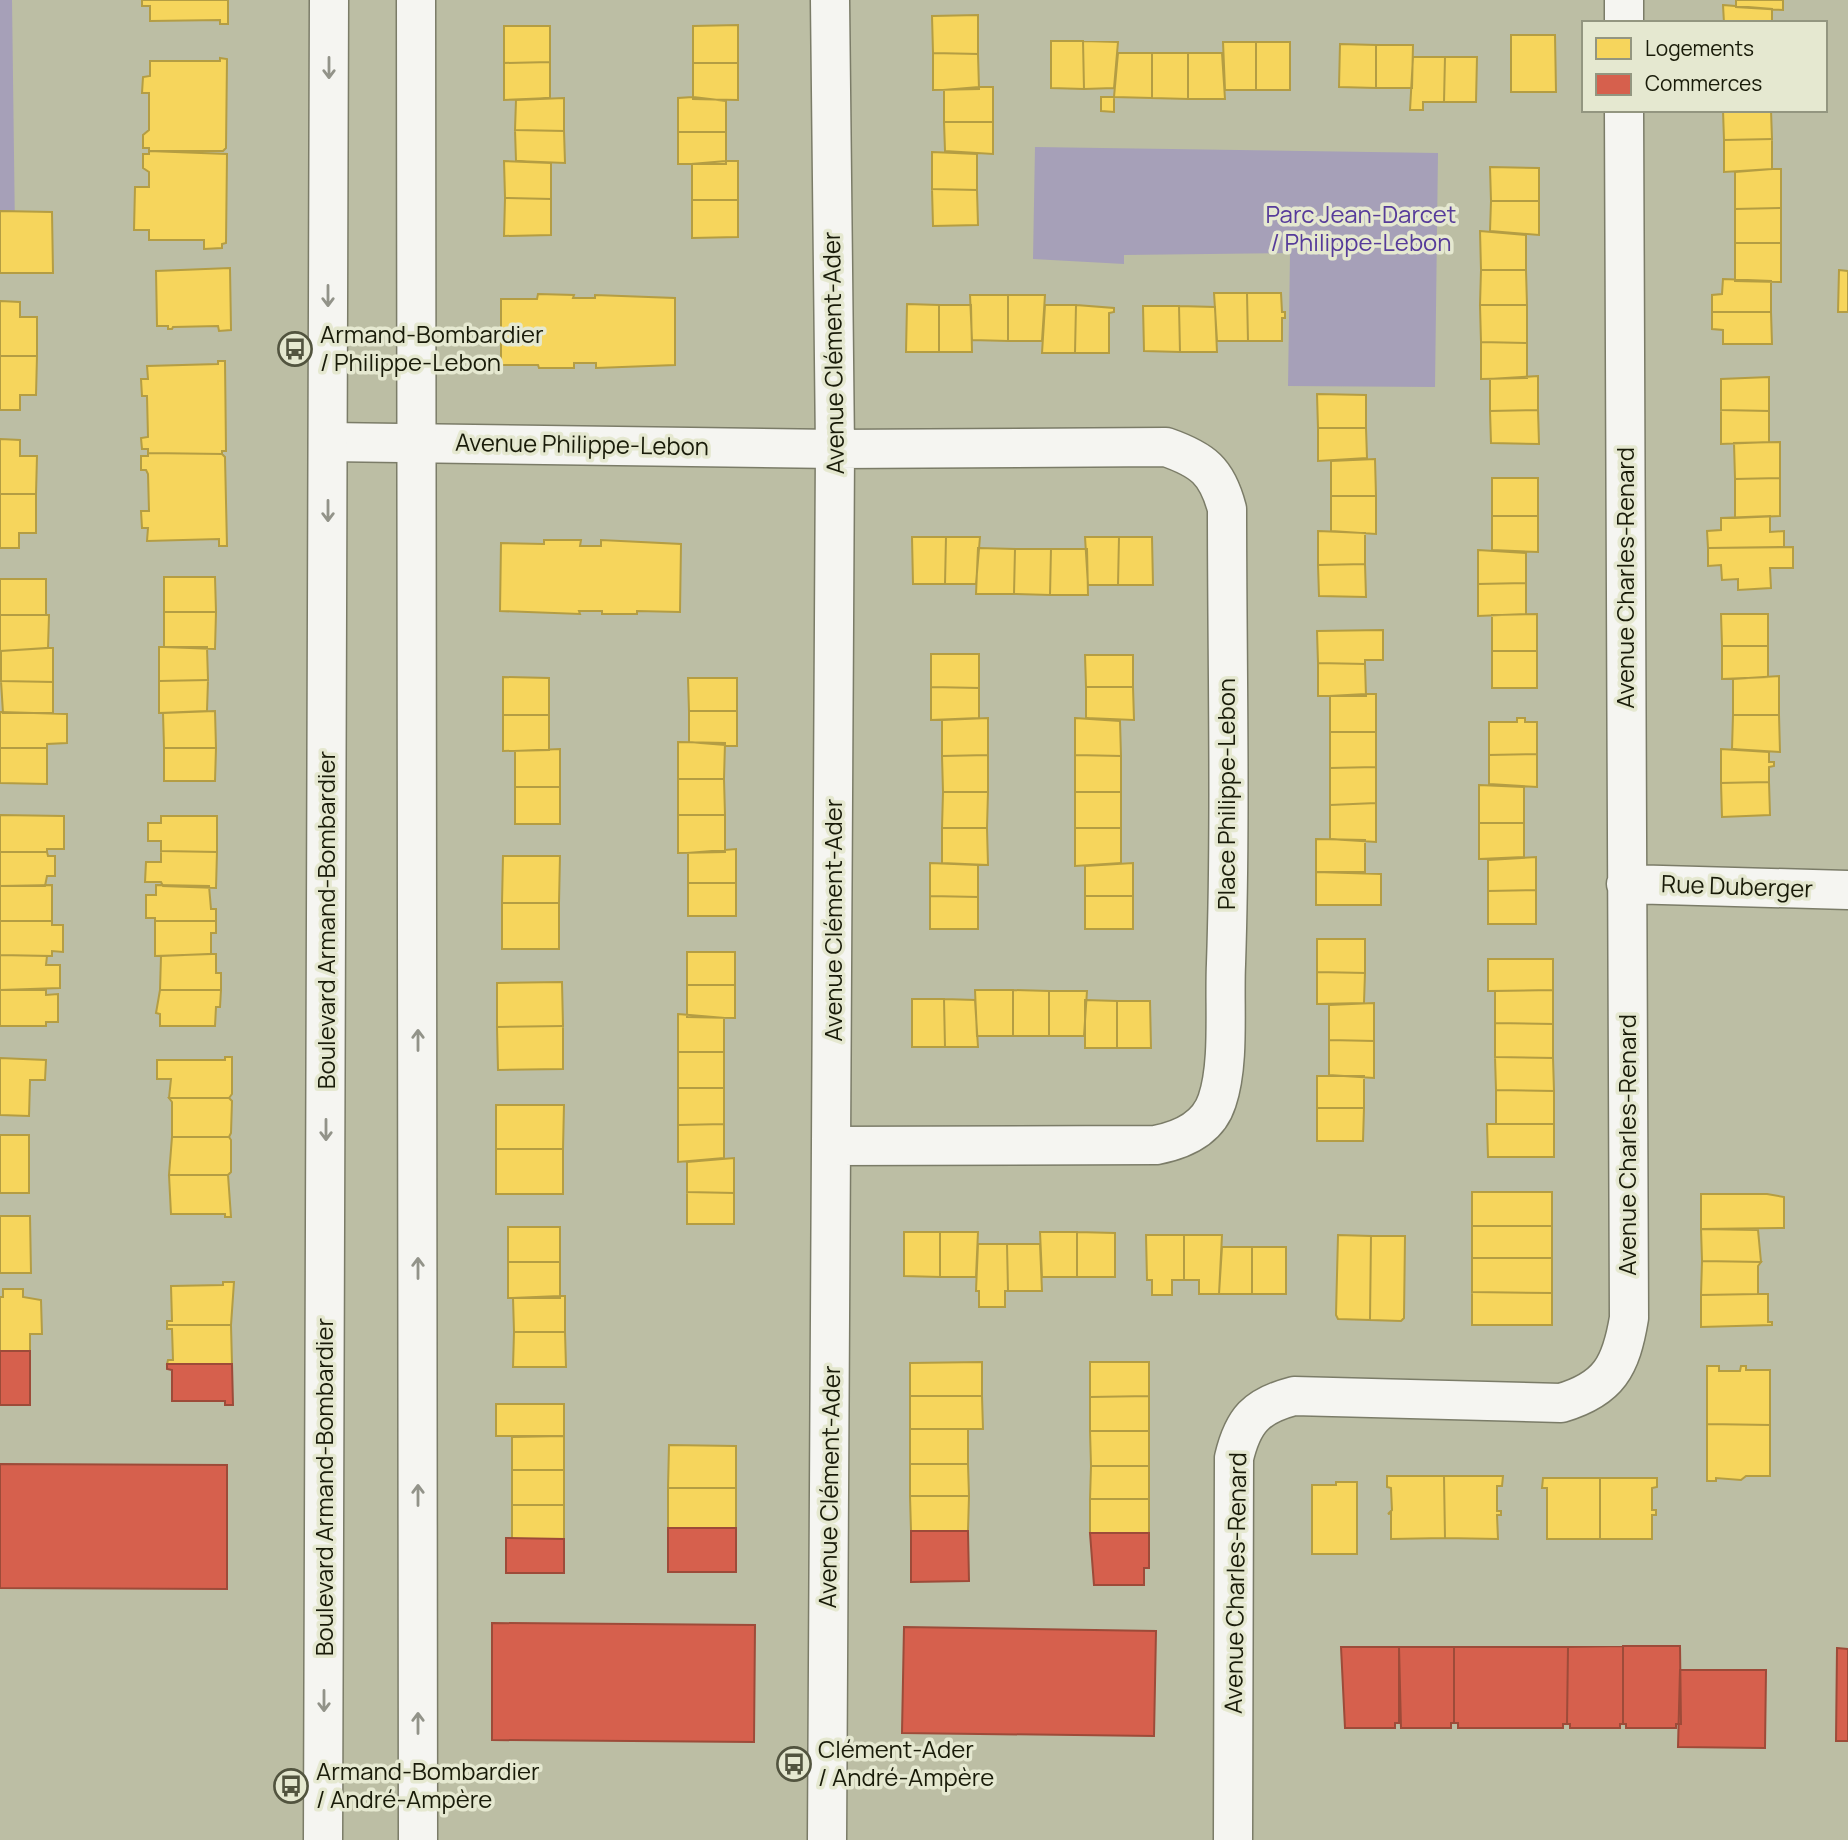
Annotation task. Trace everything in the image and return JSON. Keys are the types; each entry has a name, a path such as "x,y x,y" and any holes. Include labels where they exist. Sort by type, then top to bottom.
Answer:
{"street":[{"name":"Boulevard Armand-Bombardier","path":"323,1840 330,0"},
{"path":"416,0 418,1840"},
{"name":"Avenue Clément-Ader","path":"827,1840 834,1146 835,449 830,0"},
{"path":"1624,0 1624,21"},
{"name":"Avenue Charles-Renard","path":"1233,1840 1234,1458 1240,1435 1254,1414 1270,1402 1294,1396 1561,1403 1587,1395 1609,1375 1623,1349 1629,1318 1624,112"},
{"name":"Avenue Philippe-Lebon","path":"328,442 835,449"},
{"name":"Place Philippe-Lebon","path":"834,1146 1156,1145 1181,1141 1201,1125 1216,1103 1222,1075 1228,914 1227,509 1221,487 1207,467 1187,454 1166,447 835,449"},
{"name":"Rue Duberger","path":"1626,884 1848,890"}],"green space":[{"path":"0,0 12,0 15,232 0,231"},
{"name":"Parc Jean-Darcet / Philippe-Lebon","path":"1035,147 1438,153 1435,387 1288,386 1290,253 1124,255 1124,264 1033,259"}],"building: Logements":[{"path":"142,0 228,0 228,24 220,24 220,20 150,21 150,6 142,6"},
{"path":"1736,0 1783,0 1783,10 1736,7"},
{"path":"1723,5 1772,9 1772,21 1724,21"},
{"path":"978,15 978,54 933,53 932,16"},
{"path":"738,25 738,63 693,63 693,26"},
{"path":"504,26 550,26 550,62 504,63"},
{"path":"1511,35 1555,35 1556,92 1511,92"},
{"path":"1051,41 1083,41 1084,89 1051,88"},
{"path":"1083,41 1118,42 1114,88 1084,89"},
{"path":"1223,42 1256,42 1256,90 1225,90"},
{"path":"1256,42 1290,42 1290,90 1256,90"},
{"path":"1340,44 1376,45 1376,88 1339,87"},
{"path":"1376,45 1413,45 1412,88 1376,88"},
{"path":"933,53 978,54 979,89 933,90"},
{"path":"1118,53 1152,53 1152,98 1114,97"},
{"path":"1152,53 1188,53 1188,99 1152,98"},
{"path":"1188,53 1222,53 1225,99 1188,99"},
{"path":"1413,57 1445,57 1444,102 1423,102 1423,110 1410,110"},
{"path":"1445,57 1477,57 1476,102 1444,102"},
{"path":"220,58 227,59 226,148 223,151 149,151 149,148 143,148 143,135 149,130 149,93 142,93 143,77 150,76 150,61 220,61"},
{"path":"550,62 550,98 504,100 504,63"},
{"path":"693,63 738,63 738,100 693,99"},
{"path":"993,87 993,122 944,122 944,90"},
{"path":"1101,97 1114,97 1114,112 1101,111"},
{"path":"564,98 564,131 515,130 516,100"},
{"path":"678,98 726,101 726,132 678,132"},
{"path":"1723,112 1771,112 1772,139 1724,140"},
{"path":"944,122 993,122 993,154 945,151"},
{"path":"515,130 564,131 565,163 516,161"},
{"path":"678,132 726,132 726,164 678,164"},
{"path":"1772,139 1772,169 1724,172 1724,140"},
{"path":"149,151 227,154 226,243 222,244 222,248 204,249 204,240 149,240 149,230 134,230 135,187 149,187 149,172 143,168 143,154 149,154"},
{"path":"932,152 977,154 977,190 932,189"},
{"path":"504,161 551,163 551,199 505,198"},
{"path":"738,161 738,200 692,200 692,164"},
{"path":"1490,167 1539,168 1539,201 1491,201"},
{"path":"1781,169 1781,208 1735,209 1735,172"},
{"path":"932,189 977,190 978,225 933,226"},
{"path":"505,198 551,199 551,235 504,236"},
{"path":"692,200 738,200 738,237 692,238"},
{"path":"1491,201 1539,201 1539,235 1490,231"},
{"path":"1781,208 1781,243 1735,243 1735,209"},
{"path":"0,211 52,212 53,273 0,273"},
{"path":"1480,231 1526,235 1526,270 1481,270"},
{"path":"1735,243 1781,243 1781,282 1735,281"},
{"path":"230,268 231,330 219,331 218,326 168,329 168,326 157,326 156,271"},
{"path":"1481,270 1526,270 1527,305 1480,305"},
{"path":"1839,270 1848,271 1848,312 1838,312"},
{"path":"1723,279 1771,281 1771,312 1712,312 1712,295 1722,294"},
{"path":"1214,293 1247,293 1248,341 1217,341"},
{"path":"1247,293 1281,293 1282,312 1285,312 1285,318 1282,318 1282,341 1248,341"},
{"path":"538,294 574,295 573,298 595,298 595,295 675,298 675,365 596,368 596,363 574,363 574,368 539,368 538,365 501,365 501,299 537,299"},
{"path":"970,295 1008,295 1008,341 972,340"},
{"path":"1008,295 1045,295 1042,341 1008,341"},
{"path":"0,301 20,302 20,317 37,317 37,356 0,356"},
{"path":"907,304 939,305 939,352 906,352"},
{"path":"939,305 971,305 972,352 939,352"},
{"path":"1045,305 1076,305 1075,353 1042,353"},
{"path":"1076,305 1114,308 1114,312 1109,313 1109,353 1075,353"},
{"path":"1480,305 1527,305 1527,343 1481,342"},
{"path":"1143,306 1179,306 1180,352 1144,351"},
{"path":"1179,306 1215,307 1217,352 1180,352"},
{"path":"1712,312 1771,312 1772,344 1723,344 1723,330 1712,329"},
{"path":"1481,342 1527,343 1527,378 1481,379"},
{"path":"0,356 37,356 36,395 20,395 20,410 0,410"},
{"path":"218,361 225,361 226,451 222,451 222,454 148,453 148,449 142,449 141,438 148,437 147,396 142,396 141,379 148,379 147,366 218,364"},
{"path":"1538,376 1538,410 1490,411 1490,379"},
{"path":"1769,377 1769,411 1721,410 1721,379"},
{"path":"1317,394 1366,395 1366,428 1318,428"},
{"path":"1538,410 1539,444 1491,443 1490,411"},
{"path":"1721,410 1769,411 1769,442 1721,444"},
{"path":"1318,428 1366,428 1367,458 1318,461"},
{"path":"0,439 20,440 20,456 37,456 36,494 0,494"},
{"path":"1780,442 1780,478 1735,479 1734,443"},
{"path":"148,453 222,454 225,457 227,546 219,546 219,539 147,541 148,528 142,528 141,511 149,511 148,474 146,470 141,470 141,456 148,456"},
{"path":"1375,459 1376,496 1331,496 1331,461"},
{"path":"1492,478 1538,478 1538,516 1492,516"},
{"path":"1780,478 1780,516 1735,518 1735,479"},
{"path":"0,494 36,494 36,533 19,533 19,548 0,548"},
{"path":"1331,496 1376,496 1376,534 1331,531"},
{"path":"1492,516 1538,516 1538,552 1492,550"},
{"path":"1770,516 1770,532 1784,531 1784,547 1708,548 1707,531 1721,530 1721,518"},
{"path":"1318,531 1365,533 1365,564 1318,565"},
{"path":"912,537 946,537 945,584 913,584"},
{"path":"946,537 980,537 976,584 945,584"},
{"path":"1085,537 1119,537 1118,585 1088,585"},
{"path":"1119,537 1152,537 1153,585 1118,585"},
{"path":"544,540 581,540 580,546 601,546 601,540 681,544 680,612 637,611 637,614 602,614 602,611 579,611 580,614 500,611 501,543 544,544"},
{"path":"1793,547 1793,568 1770,568 1771,588 1738,590 1738,579 1722,580 1721,565 1708,566 1708,548"},
{"path":"978,548 1015,549 1014,594 976,594"},
{"path":"1015,549 1051,549 1050,595 1014,594"},
{"path":"1051,549 1087,549 1088,595 1050,595"},
{"path":"1478,550 1526,553 1526,583 1478,584"},
{"path":"1365,564 1366,597 1319,596 1318,565"},
{"path":"164,577 215,577 216,612 164,612"},
{"path":"0,579 46,579 46,615 0,615"},
{"path":"1526,583 1526,614 1478,616 1478,584"},
{"path":"164,612 216,612 215,649 164,647"},
{"path":"1537,614 1537,651 1492,651 1492,615"},
{"path":"1721,614 1768,614 1768,646 1722,646"},
{"path":"0,615 49,615 48,648 0,651"},
{"path":"1383,630 1383,660 1365,660 1365,664 1318,663 1317,631"},
{"path":"1722,646 1768,646 1768,677 1722,679"},
{"path":"159,647 207,647 208,680 159,681"},
{"path":"53,648 53,682 1,681 1,651"},
{"path":"1492,651 1537,651 1537,688 1492,688"},
{"path":"931,654 979,654 979,688 931,687"},
{"path":"1085,655 1133,655 1133,687 1086,687"},
{"path":"1318,663 1365,664 1366,696 1318,696"},
{"path":"1779,676 1779,715 1733,715 1733,679"},
{"path":"503,677 549,678 549,715 503,715"},
{"path":"688,678 737,678 737,711 689,711"},
{"path":"208,680 207,711 159,713 159,681"},
{"path":"1,681 53,682 53,713 3,713"},
{"path":"931,687 979,688 979,718 931,720"},
{"path":"1086,687 1133,687 1134,720 1086,718"},
{"path":"1376,694 1376,732 1330,732 1330,696"},
{"path":"215,711 216,748 164,748 163,713"},
{"path":"689,711 737,711 737,746 689,742"},
{"path":"0,712 67,714 67,743 47,744 47,748 0,748"},
{"path":"503,715 549,715 549,750 503,751"},
{"path":"1733,715 1779,715 1780,752 1732,749"},
{"path":"988,718 988,755 942,756 942,720"},
{"path":"1075,718 1120,721 1121,756 1075,755"},
{"path":"1517,718 1525,718 1525,722 1537,722 1537,754 1489,755 1489,722 1517,722"},
{"path":"1330,732 1376,732 1376,767 1330,768"},
{"path":"678,742 725,743 724,779 678,779"},
{"path":"0,748 47,748 47,784 0,783"},
{"path":"164,748 216,748 215,781 164,781"},
{"path":"560,749 560,787 515,787 515,751"},
{"path":"1721,749 1769,752 1769,762 1774,762 1774,766 1769,767 1769,782 1721,783"},
{"path":"1537,754 1537,787 1489,784 1489,755"},
{"path":"988,755 988,792 943,792 942,756"},
{"path":"1075,755 1121,756 1121,792 1075,792"},
{"path":"1376,767 1376,803 1330,805 1330,768"},
{"path":"678,779 724,779 725,815 678,815"},
{"path":"1769,782 1770,815 1722,817 1721,783"},
{"path":"1479,785 1524,787 1524,823 1479,823"},
{"path":"515,787 560,787 560,824 515,824"},
{"path":"943,792 988,792 987,828 942,828"},
{"path":"1075,792 1121,792 1121,828 1075,828"},
{"path":"1376,803 1376,842 1330,839 1330,805"},
{"path":"0,815 64,816 64,849 47,849 47,852 0,852"},
{"path":"678,815 725,815 725,852 678,853"},
{"path":"161,816 217,816 217,852 161,851 161,841 148,841 148,823 161,823"},
{"path":"1479,823 1524,823 1524,857 1479,859"},
{"path":"942,828 987,828 988,865 942,863"},
{"path":"1075,828 1121,828 1121,863 1075,866"},
{"path":"1316,839 1365,840 1365,872 1316,872"},
{"path":"736,849 736,883 688,883 688,853"},
{"path":"161,851 217,852 216,888 163,886 161,882 145,882 146,862 161,862"},
{"path":"0,852 47,852 48,856 55,856 55,876 47,876 45,886 0,886"},
{"path":"503,856 560,856 559,903 502,903"},
{"path":"1536,857 1536,890 1488,891 1488,860"},
{"path":"930,863 978,865 978,897 930,896"},
{"path":"1133,863 1133,896 1085,896 1085,866"},
{"path":"1316,872 1381,874 1381,905 1316,905"},
{"path":"688,883 736,883 736,916 688,916"},
{"path":"52,885 52,921 0,921 0,886"},
{"path":"156,885 209,886 211,909 216,909 216,921 155,921 155,918 146,918 146,895 156,895"},
{"path":"1536,890 1536,924 1488,924 1488,891"},
{"path":"930,896 978,897 978,929 930,929"},
{"path":"1085,896 1133,896 1133,929 1085,929"},
{"path":"502,903 559,903 559,949 502,949"},
{"path":"0,921 52,921 52,925 63,925 63,952 52,951 52,956 0,955"},
{"path":"155,921 216,921 216,933 211,933 211,954 155,956"},
{"path":"1317,939 1365,939 1365,973 1317,972"},
{"path":"687,952 735,952 735,985 687,985"},
{"path":"216,954 216,973 221,973 221,990 160,990 161,956"},
{"path":"0,955 47,956 46,965 60,965 60,988 0,990"},
{"path":"1488,959 1553,959 1553,990 1488,991"},
{"path":"1317,972 1365,973 1364,1003 1317,1004"},
{"path":"562,982 563,1026 497,1027 497,983"},
{"path":"687,985 735,985 735,1018 687,1017"},
{"path":"0,990 46,990 46,995 58,994 58,1022 46,1022 46,1026 0,1026"},
{"path":"160,990 221,990 220,1007 216,1007 215,1026 160,1026 160,1014 156,1013"},
{"path":"975,990 1013,990 1013,1036 977,1036"},
{"path":"1013,990 1049,991 1049,1036 1013,1036"},
{"path":"1553,990 1553,1024 1495,1023 1495,991"},
{"path":"1049,991 1087,991 1084,1036 1049,1036"},
{"path":"912,999 944,999 945,1047 912,1047"},
{"path":"944,999 975,1000 978,1047 945,1047"},
{"path":"1085,1000 1117,1001 1117,1048 1085,1048"},
{"path":"1117,1001 1150,1001 1151,1048 1117,1048"},
{"path":"1374,1003 1374,1041 1329,1040 1329,1005"},
{"path":"678,1014 724,1018 724,1052 678,1052"},
{"path":"1495,1023 1553,1024 1553,1058 1495,1057"},
{"path":"563,1026 563,1069 498,1070 497,1027"},
{"path":"1329,1040 1374,1041 1374,1078 1329,1075"},
{"path":"678,1052 724,1052 724,1088 678,1088"},
{"path":"225,1057 232,1057 232,1094 229,1098 169,1098 171,1079 157,1079 157,1060 225,1060"},
{"path":"1495,1057 1553,1058 1554,1091 1496,1090"},
{"path":"0,1058 46,1060 45,1080 30,1080 29,1116 0,1115"},
{"path":"1317,1076 1364,1076 1364,1108 1317,1108"},
{"path":"678,1088 724,1088 724,1124 678,1125"},
{"path":"1496,1090 1554,1091 1554,1124 1496,1124"},
{"path":"169,1098 229,1098 232,1101 229,1137 172,1137 172,1102"},
{"path":"496,1105 564,1105 563,1149 496,1149"},
{"path":"1317,1108 1364,1108 1363,1141 1317,1141"},
{"path":"724,1124 724,1158 678,1162 678,1125"},
{"path":"1487,1124 1554,1124 1554,1157 1488,1157"},
{"path":"0,1135 29,1135 29,1193 0,1193"},
{"path":"172,1137 229,1137 231,1172 228,1175 169,1175"},
{"path":"496,1149 563,1149 563,1194 496,1194"},
{"path":"734,1158 734,1193 687,1192 687,1162"},
{"path":"169,1175 228,1175 231,1217 225,1217 225,1214 171,1214"},
{"path":"687,1192 734,1193 734,1224 687,1224"},
{"path":"1472,1192 1552,1192 1552,1226 1472,1226"},
{"path":"1701,1194 1767,1194 1784,1197 1784,1228 1701,1229"},
{"path":"0,1216 30,1216 31,1273 0,1273"},
{"path":"1472,1226 1552,1226 1552,1258 1472,1258"},
{"path":"508,1227 560,1227 560,1262 508,1262"},
{"path":"1701,1229 1758,1230 1761,1262 1702,1261"},
{"path":"904,1232 940,1232 940,1277 904,1276"},
{"path":"940,1232 978,1232 976,1277 940,1277"},
{"path":"1040,1232 1077,1232 1077,1277 1042,1277"},
{"path":"1077,1232 1115,1233 1115,1277 1077,1277"},
{"path":"1146,1235 1184,1235 1184,1280 1172,1280 1172,1295 1152,1295 1152,1280 1147,1280"},
{"path":"1184,1235 1222,1235 1219,1294 1199,1294 1199,1280 1184,1280"},
{"path":"1338,1235 1371,1236 1370,1320 1338,1319 1336,1315"},
{"path":"1371,1236 1405,1236 1404,1318 1401,1321 1370,1320"},
{"path":"978,1244 1007,1244 1008,1291 1005,1291 1005,1307 979,1307 979,1291 976,1291"},
{"path":"1007,1244 1040,1244 1042,1291 1008,1291"},
{"path":"1222,1247 1252,1247 1252,1294 1219,1294"},
{"path":"1252,1247 1286,1247 1286,1294 1252,1294"},
{"path":"1472,1258 1552,1258 1552,1293 1472,1292"},
{"path":"1702,1261 1761,1262 1758,1266 1758,1294 1701,1295"},
{"path":"508,1262 560,1262 560,1298 508,1298"},
{"path":"223,1282 234,1282 231,1325 167,1325 167,1321 172,1321 171,1286 223,1285"},
{"path":"3,1289 23,1289 23,1297 41,1300 42,1334 30,1334 30,1351 0,1351 0,1297 3,1297"},
{"path":"1472,1292 1552,1293 1552,1325 1472,1325"},
{"path":"1768,1294 1768,1322 1772,1322 1772,1325 1701,1327 1701,1295"},
{"path":"565,1296 565,1332 514,1332 513,1298"},
{"path":"167,1325 231,1325 232,1364 167,1364 168,1360 173,1360 172,1329 167,1329"},
{"path":"514,1332 565,1332 566,1367 513,1367"},
{"path":"982,1362 982,1396 910,1396 910,1363"},
{"path":"1090,1362 1149,1362 1149,1396 1090,1397"},
{"path":"1707,1366 1719,1366 1719,1371 1740,1371 1741,1366 1746,1366 1746,1370 1770,1370 1770,1425 1707,1424"},
{"path":"910,1396 982,1396 983,1429 910,1429"},
{"path":"1149,1396 1149,1431 1090,1431 1090,1397"},
{"path":"496,1404 564,1404 564,1436 496,1436"},
{"path":"1707,1424 1770,1425 1770,1476 1746,1476 1741,1480 1716,1478 1716,1481 1707,1481"},
{"path":"910,1429 968,1429 968,1464 910,1464"},
{"path":"1090,1431 1149,1431 1149,1466 1091,1466"},
{"path":"564,1436 564,1470 512,1470 512,1437"},
{"path":"669,1445 736,1446 736,1488 668,1488"},
{"path":"910,1464 968,1464 969,1496 910,1496"},
{"path":"1091,1466 1149,1466 1149,1499 1090,1499"},
{"path":"512,1470 564,1470 564,1505 512,1505"},
{"path":"1387,1476 1444,1476 1445,1538 1391,1539 1391,1513 1388,1514 1392,1510 1391,1488 1387,1487"},
{"path":"1444,1476 1503,1476 1502,1486 1497,1486 1497,1511 1501,1511 1501,1515 1497,1515 1498,1539 1445,1538"},
{"path":"1543,1478 1600,1478 1600,1539 1547,1539 1547,1488 1542,1488"},
{"path":"1600,1478 1657,1478 1657,1487 1652,1488 1652,1510 1656,1510 1656,1515 1652,1515 1652,1539 1600,1539"},
{"path":"1336,1482 1357,1482 1357,1554 1312,1554 1312,1485 1336,1485"},
{"path":"668,1488 736,1488 736,1528 668,1528"},
{"path":"910,1496 969,1496 968,1531 911,1531"},
{"path":"1090,1499 1149,1499 1149,1533 1090,1533"},
{"path":"512,1505 564,1505 564,1539 512,1540"}],"building: Commerces":[{"path":"0,1351 30,1351 30,1405 0,1405"},
{"path":"167,1364 232,1364 233,1405 225,1405 225,1401 172,1401 172,1370 167,1369"},
{"path":"0,1464 227,1465 227,1589 0,1588"},
{"path":"668,1528 736,1528 736,1572 668,1572"},
{"path":"911,1531 968,1531 969,1581 911,1582"},
{"path":"1090,1533 1149,1533 1149,1568 1144,1568 1144,1585 1094,1585"},
{"path":"506,1538 564,1539 564,1573 506,1573"},
{"path":"492,1623 755,1625 754,1742 492,1740"},
{"path":"904,1627 1156,1631 1154,1736 902,1733"},
{"path":"1623,1646 1680,1646 1681,1724 1676,1724 1676,1728 1626,1728 1626,1724 1623,1724"},
{"path":"1623,1646 1623,1724 1620,1724 1620,1728 1570,1728 1570,1724 1567,1724 1568,1647"},
{"path":"1341,1647 1399,1647 1399,1723 1395,1723 1395,1728 1345,1728"},
{"path":"1399,1647 1454,1647 1454,1723 1451,1723 1451,1728 1401,1728"},
{"path":"1454,1647 1568,1647 1567,1724 1563,1724 1563,1728 1458,1728 1458,1723 1454,1723"},
{"path":"1837,1648 1848,1649 1848,1741 1836,1741"},
{"path":"1680,1670 1766,1670 1765,1748 1678,1747"}],"place":[{"name":"Armand-Bombardier / Philippe-Lebon","path":"295,349"},
{"name":"Clément-Ader / André-Ampère","path":"794,1764"},
{"name":"Armand-Bombardier / André-Ampère","path":"291,1786"}]}
